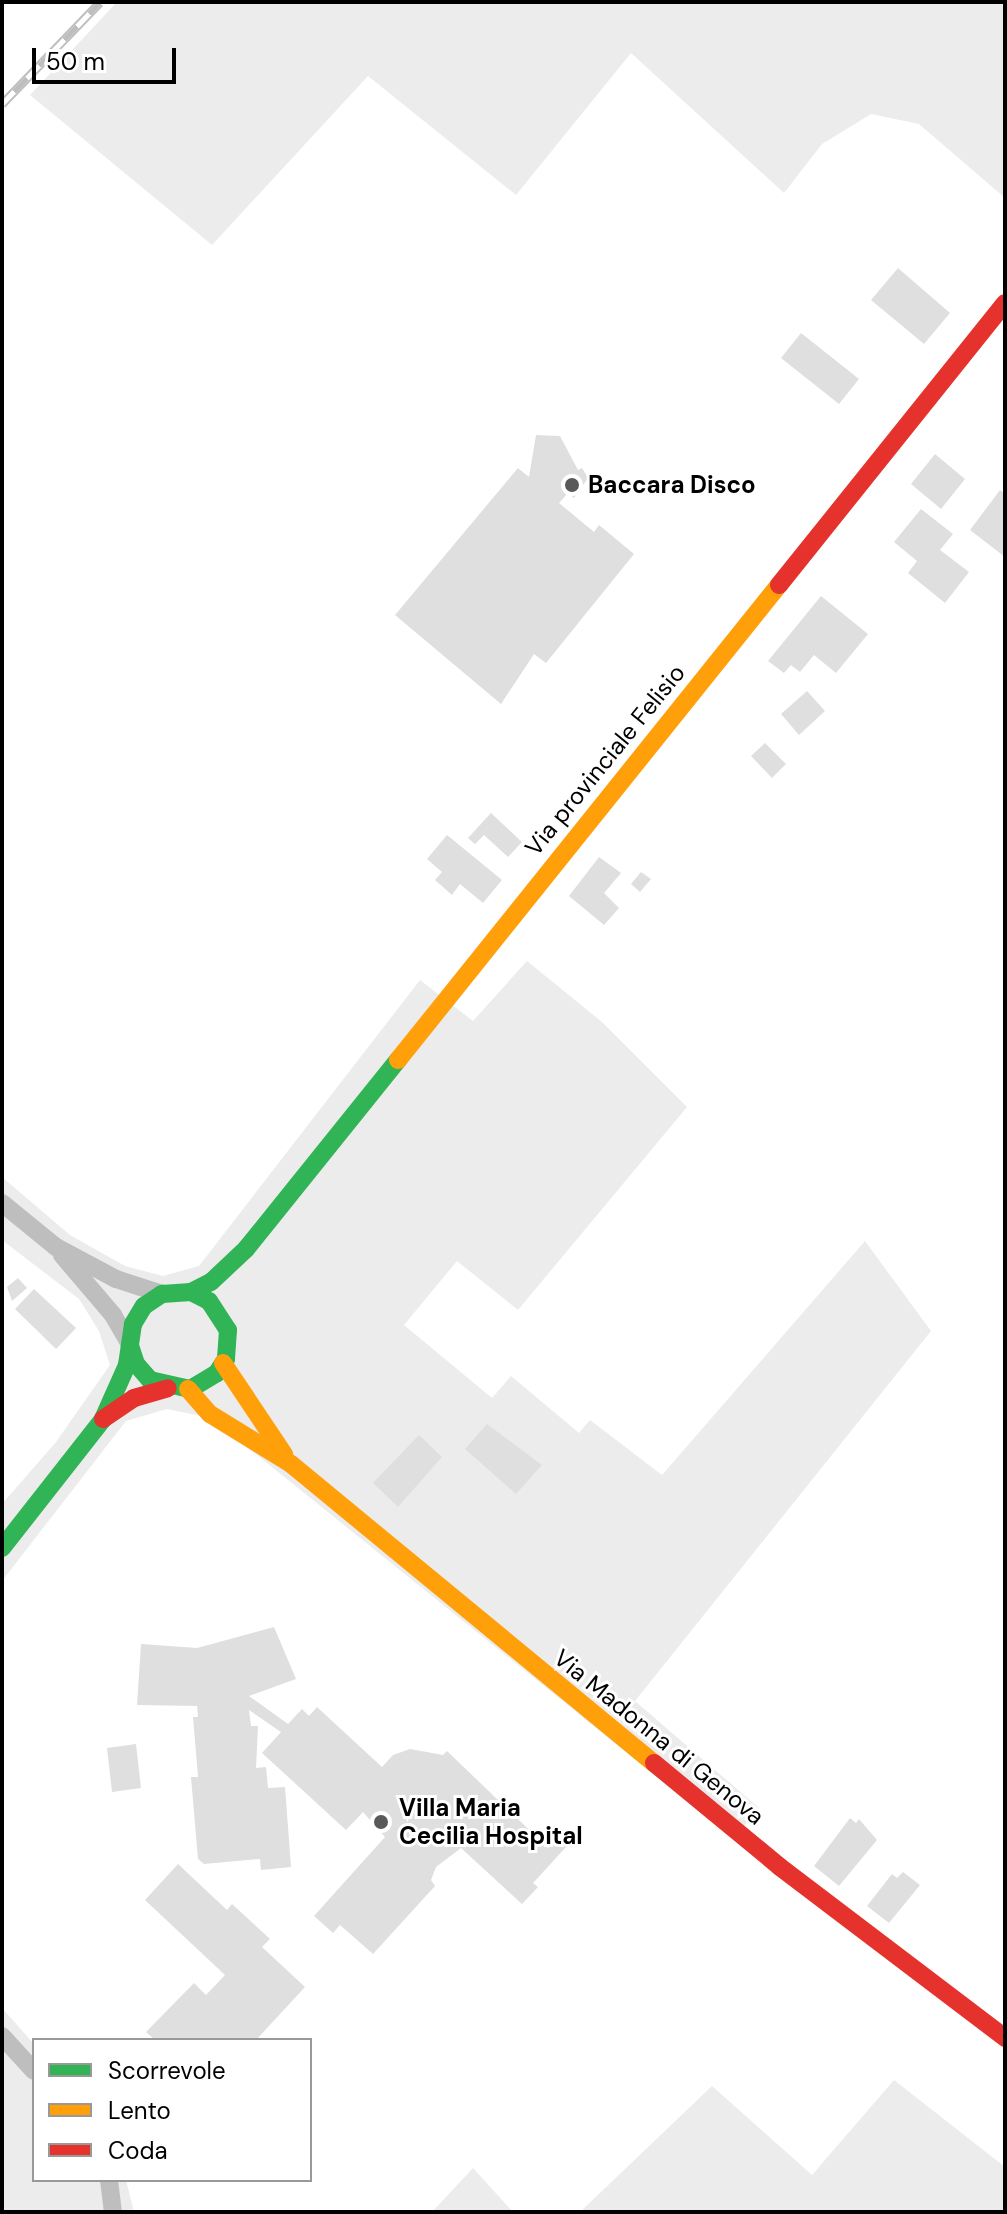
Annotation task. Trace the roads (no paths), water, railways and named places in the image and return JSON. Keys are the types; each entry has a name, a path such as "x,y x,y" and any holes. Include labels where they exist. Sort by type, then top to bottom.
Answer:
{"main road":[{"name":"Via provinciale Felisio","path":"246,1249 281,1199 1005,303"},
{"path":"2,1548 103,1419 127,1365 133,1324 144,1306 162,1294 191,1292 211,1282 246,1249"},
{"path":"103,1419 134,1398 168,1388 188,1389 205,1383 223,1363 229,1345 222,1315 246,1249"},
{"path":"191,1292 222,1315"},
{"path":"130,1345 136,1364 150,1380 168,1388"},
{"name":"Via Madonna di Genova","path":"223,1363 291,1464"},
{"name":"Via Madonna di Genova","path":"188,1389 210,1414 291,1464 780,1867 1005,2038"}],"street":[{"path":"2,1203 56,1247 113,1315 130,1345"},
{"path":"56,1247 116,1279 162,1294"},
{"path":"2,2036 32,2069"},
{"path":"109,2182 113,2212"}],"railway":[{"path":"2,104 100,2"}],"place":[{"name":"Baccara Disco","path":"572,485"},
{"name":"Villa Maria Cecilia Hospital","path":"381,1822"}]}
